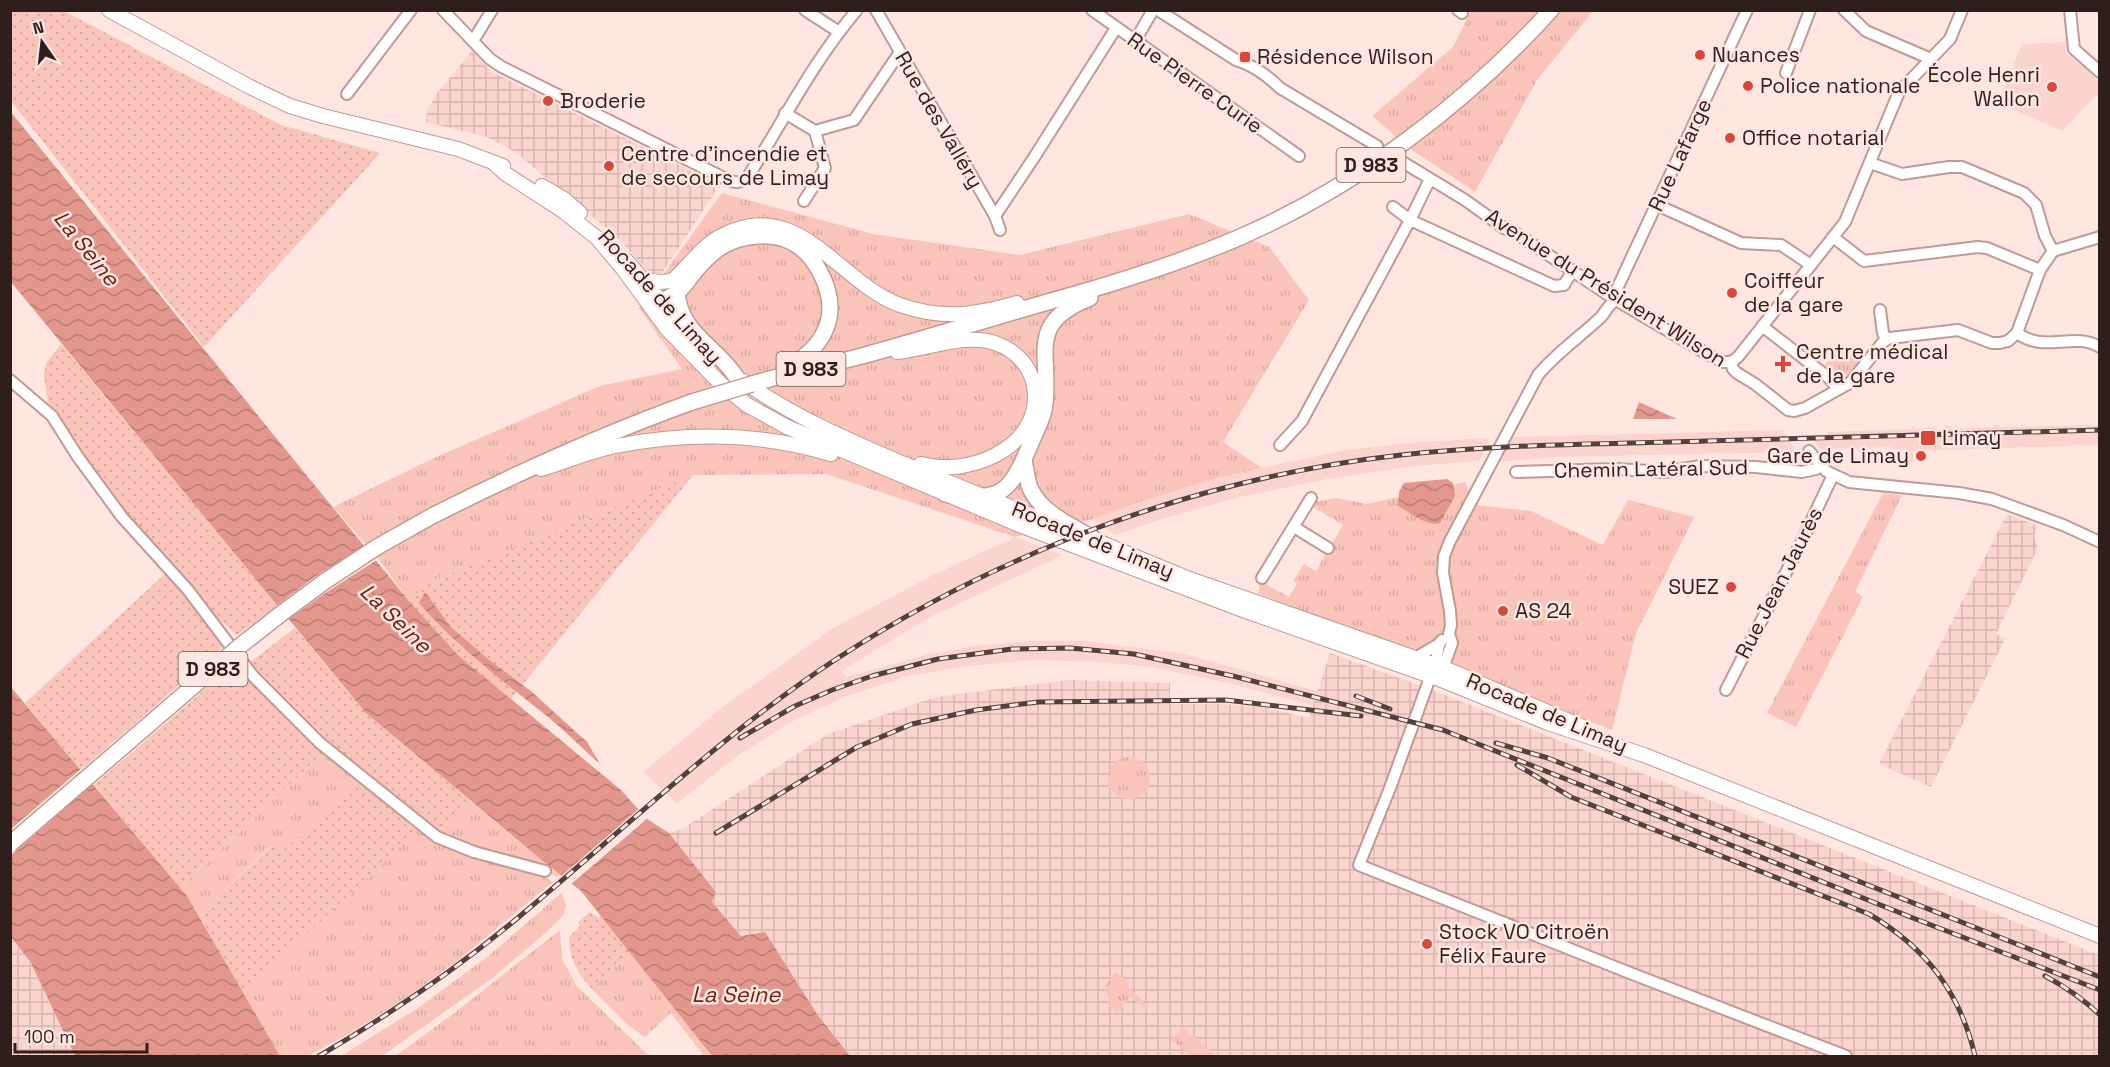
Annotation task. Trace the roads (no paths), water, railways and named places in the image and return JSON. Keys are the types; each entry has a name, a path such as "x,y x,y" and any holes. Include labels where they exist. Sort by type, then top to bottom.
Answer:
{"main road":[{"name":"Rocade de Limay","path":"109,10 250,87 290,106 458,149 511,169 564,199 598,228 643,279 667,329 721,384 747,405 787,427 1033,530 1240,609 1437,672 1549,711 1644,755 2100,936"},
{"name":"D 983","path":"10,844 266,626 324,582 377,547 432,516 503,480 626,426 692,402 1137,277 1240,238 1296,210 1366,169 1410,139 1490,74 1551,10"},
{"name":"Rocade de Limay","path":"495,164 506,174 563,211 597,238 656,303 737,378 800,418 853,443 1187,578 1415,658 1437,672"},
{"path":"674,287 711,242 729,232 747,227 764,226 795,233 832,257 881,296 921,311 960,316 1035,298 1076,294"},
{"path":"656,303 718,247 736,240 757,236 777,236 800,246 810,254 830,292 829,321 820,340 801,360 756,383"},
{"path":"945,494 987,498 1010,484 1024,460 1044,414 1046,402 1045,344 1057,317 1072,306 1137,277"},
{"path":"643,279 674,287"},
{"path":"674,287 683,319 731,368 737,378"},
{"path":"853,443 935,468 962,466 1000,453 1017,439 1030,420 1035,403 1035,388 1026,366 1009,349 990,342 978,340 947,342 905,351 862,356"},
{"path":"503,480 615,446 694,436 717,436 795,444 915,482"},
{"path":"1024,460 1029,486 1038,501 1049,511 1101,543"}],"street":[{"path":"347,94 411,10"},
{"path":"443,10 490,59 502,67 735,183 742,182 753,169 785,113 839,32 857,10"},
{"path":"473,41 492,10"},
{"path":"806,10 839,32"},
{"name":"Rue des Valléry","path":"876,10 995,216 1000,230"},
{"name":"Rue Pierre Curie","path":"1092,10 1299,156"},
{"path":"1135,41 1153,10"},
{"path":"1158,10 1236,60 1246,63 1271,79 1280,88 1377,146"},
{"name":"Rue Lafarge","path":"1616,300 1616,291 1747,10"},
{"path":"1786,73 1810,10"},
{"path":"1844,10 1866,31 1931,59"},
{"path":"1731,362 1738,357 1850,213 1901,88 1950,39 1962,10"},
{"path":"2070,10 2074,49 2100,72"},
{"path":"995,216 1116,28"},
{"path":"785,113 815,130 854,120 900,52"},
{"path":"804,201 825,168 815,130"},
{"name":"Avenue du Président Wilson","path":"1401,162 1573,270 1616,300 1709,355 1723,362 1731,362 1737,373 1788,410 1798,411 1805,408 1850,382 1886,339"},
{"path":"1870,163 1902,174 1962,167 2024,193 2036,205 2045,236 2053,251"},
{"path":"1280,445 1302,422 1430,179"},
{"path":"1657,205 1742,243 1781,245 1811,265"},
{"path":"1393,207 1410,220 1554,286 1564,285 1573,270"},
{"path":"1833,237 1864,261 1978,247 1987,248 2040,270"},
{"path":"1880,310 1886,339 1958,330 1992,343 2008,341 2017,333 2040,270 2053,251 2100,237"},
{"path":"1415,658 1440,644 1449,634 1450,611 1443,573 1444,556 1449,541 1538,375 1552,358 1616,300"},
{"path":"1762,326 1811,363 1838,389"},
{"path":"2017,333 2035,343 2086,341 2100,347"},
{"path":"10,380 51,416 122,517 188,590 253,676 320,743 436,837 474,852 545,871"},
{"path":"1809,451 1833,476 1858,484 1959,493 1992,500 2063,525 2100,542"},
{"name":"Chemin Latéral Sud","path":"1516,472 1617,469 1665,472 1700,466 1756,467 1802,472 1816,469 1821,465"},
{"name":"Rue Jean Jaurès","path":"1726,690 1833,476"},
{"path":"1262,578 1311,498"},
{"path":"1294,527 1328,548"},
{"path":"1449,634 1452,643 1437,672 1359,864 1630,973 1846,1056"},
{"path":"1437,672 1440,644"}],"water":[{"name":"La Seine","path":"10,111 409,601 459,656 621,790 647,819 669,833 716,892 712,902 741,936 765,932 817,1014 850,1056 712,1056 581,891 366,713 11,282"},
{"path":"1639,402 1677,419 1633,419"},
{"path":"1447,479 1453,483 1455,496 1440,523 1424,521 1398,506 1399,492 1404,483"},
{"path":"425,592 451,627 488,659 532,692 587,742 600,764 449,634 419,603"},
{"path":"10,686 187,896 280,1056 75,1056 31,963 11,937"}],"railway":[{"path":"319,1056 397,1008 472,954 520,916 716,748 798,685 841,656 905,617 971,582 1110,523 1254,480 1327,466 1439,451 1554,445 2100,430"},
{"path":"740,738 795,706 832,690 872,676 938,659 1012,649 1070,648 1134,654 1233,676 1443,730 1913,918 2100,990"},
{"path":"1356,696 1390,709"},
{"path":"716,833 857,747 912,724 976,710 1038,702 1226,700 1361,716"},
{"path":"1496,743 1548,758 2100,977"},
{"path":"1517,765 1571,797 1869,914 1908,942 1938,974 1960,1012 1975,1056"},
{"path":"2045,976 2060,984 2100,1015"}],"place":[{"name":"Nuances","path":"1700,55"},
{"name":"Résidence Wilson","path":"1245,57"},
{"name":"Police nationale","path":"1748,86"},
{"name":"École Henri Wallon","path":"2052,87"},
{"name":"Broderie","path":"548,101"},
{"name":"Office notarial","path":"1730,138"},
{"name":"Centre d'incendie et de secours de Limay","path":"609,166"},
{"name":"Coiffeur de la gare","path":"1732,293"},
{"name":"Centre médical de la gare","path":"1783,364"},
{"name":"Limay","path":"1928,438"},
{"name":"Gare de Limay","path":"1921,456"},
{"name":"SUEZ","path":"1731,587"},
{"name":"AS 24","path":"1503,611"},
{"name":"Stock VO Citroën Félix Faure","path":"1427,944"}]}
